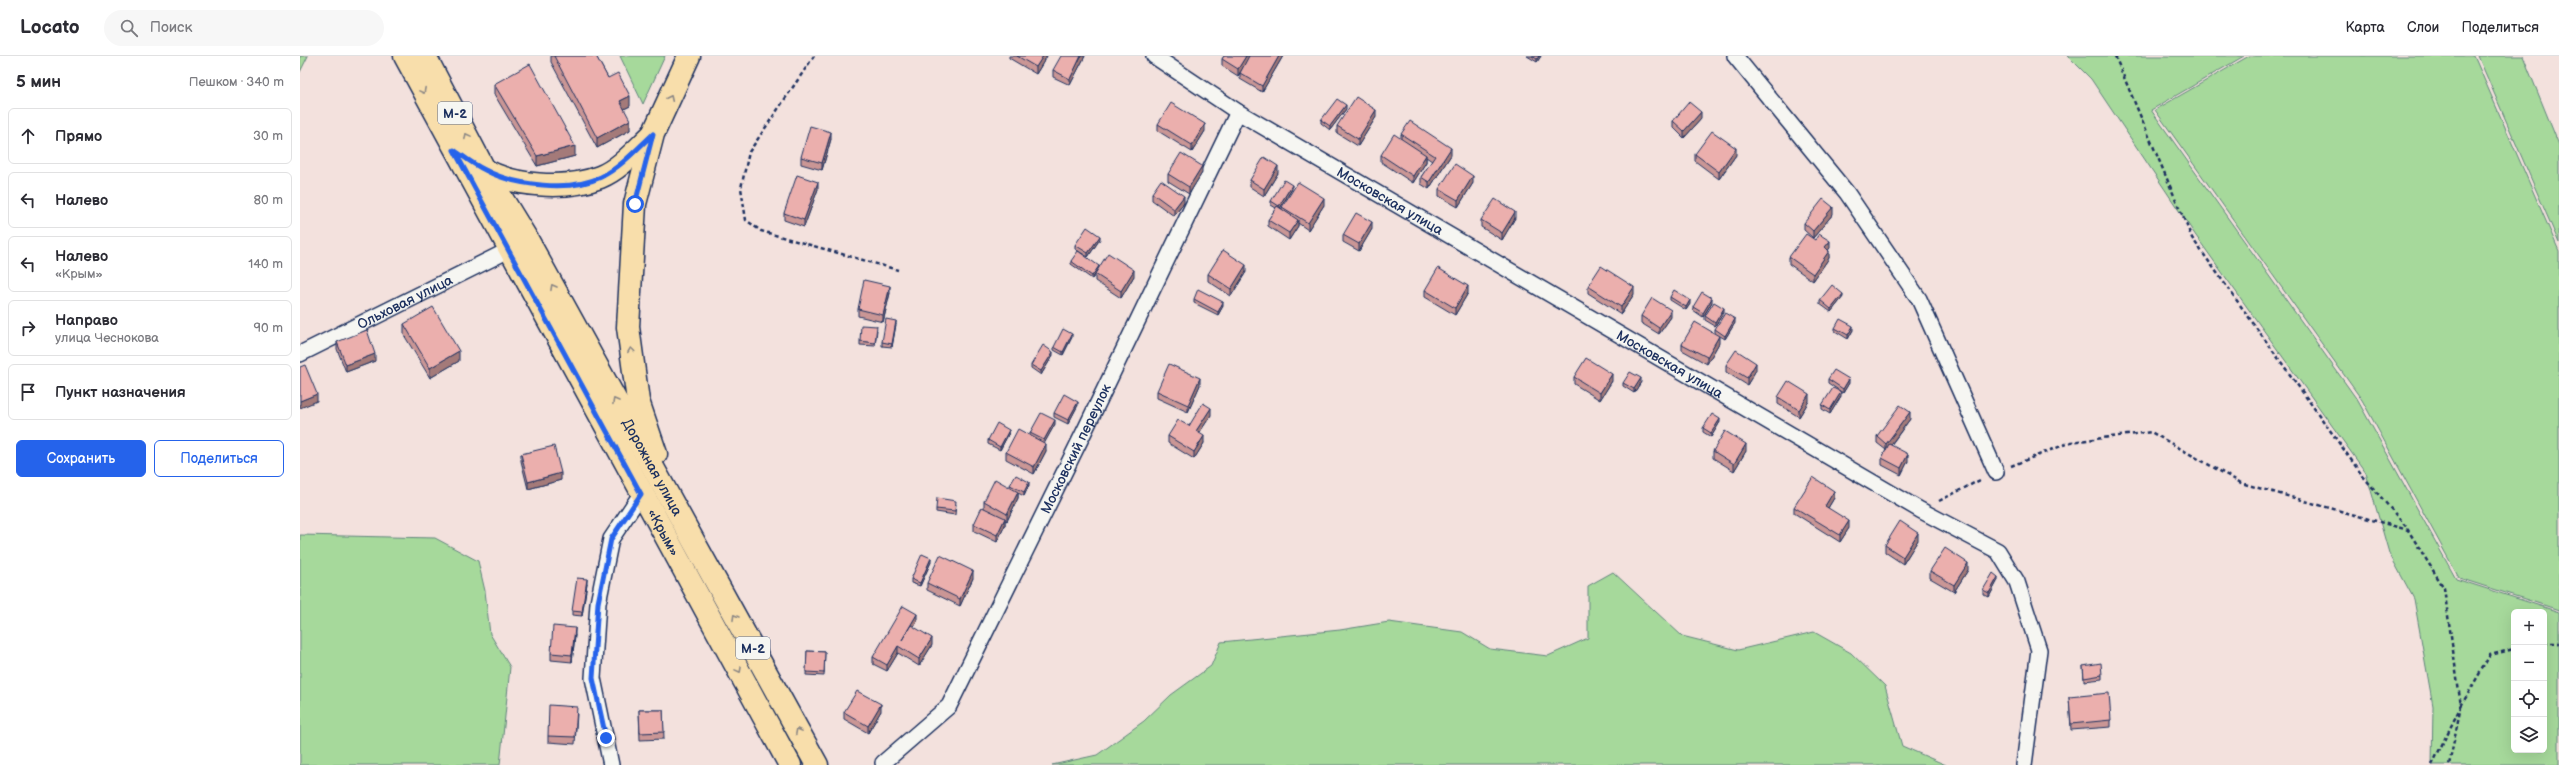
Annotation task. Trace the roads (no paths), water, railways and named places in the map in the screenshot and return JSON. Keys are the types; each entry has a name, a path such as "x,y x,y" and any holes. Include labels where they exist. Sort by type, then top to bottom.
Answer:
{"main road":[{"name":"«Крым»","path":"405,56 454,150 641,494 694,586 790,765"},
{"name":"М-2","path":"425,56 486,171"},
{"path":"688,533 659,463 638,401 628,327 635,204 653,134 689,56"},
{"path":"454,150 486,171 514,180 565,186 600,177 620,165 653,134"},
{"name":"Дорожная улица","path":"486,171 528,241 688,533 770,678 816,765"}],"street":[{"name":"Московская улица","path":"1154,56 1238,112 1920,510 1998,551 2017,582 2039,650 2024,765"},
{"path":"1735,56 1847,193 1919,299 1996,472"},
{"name":"Московский переулок","path":"883,763 949,706 1088,425 1238,112"},
{"name":"Ольховая улица","path":"300,354 509,250"},
{"path":"611,765 593,678 598,603 611,539 641,494"}]}
